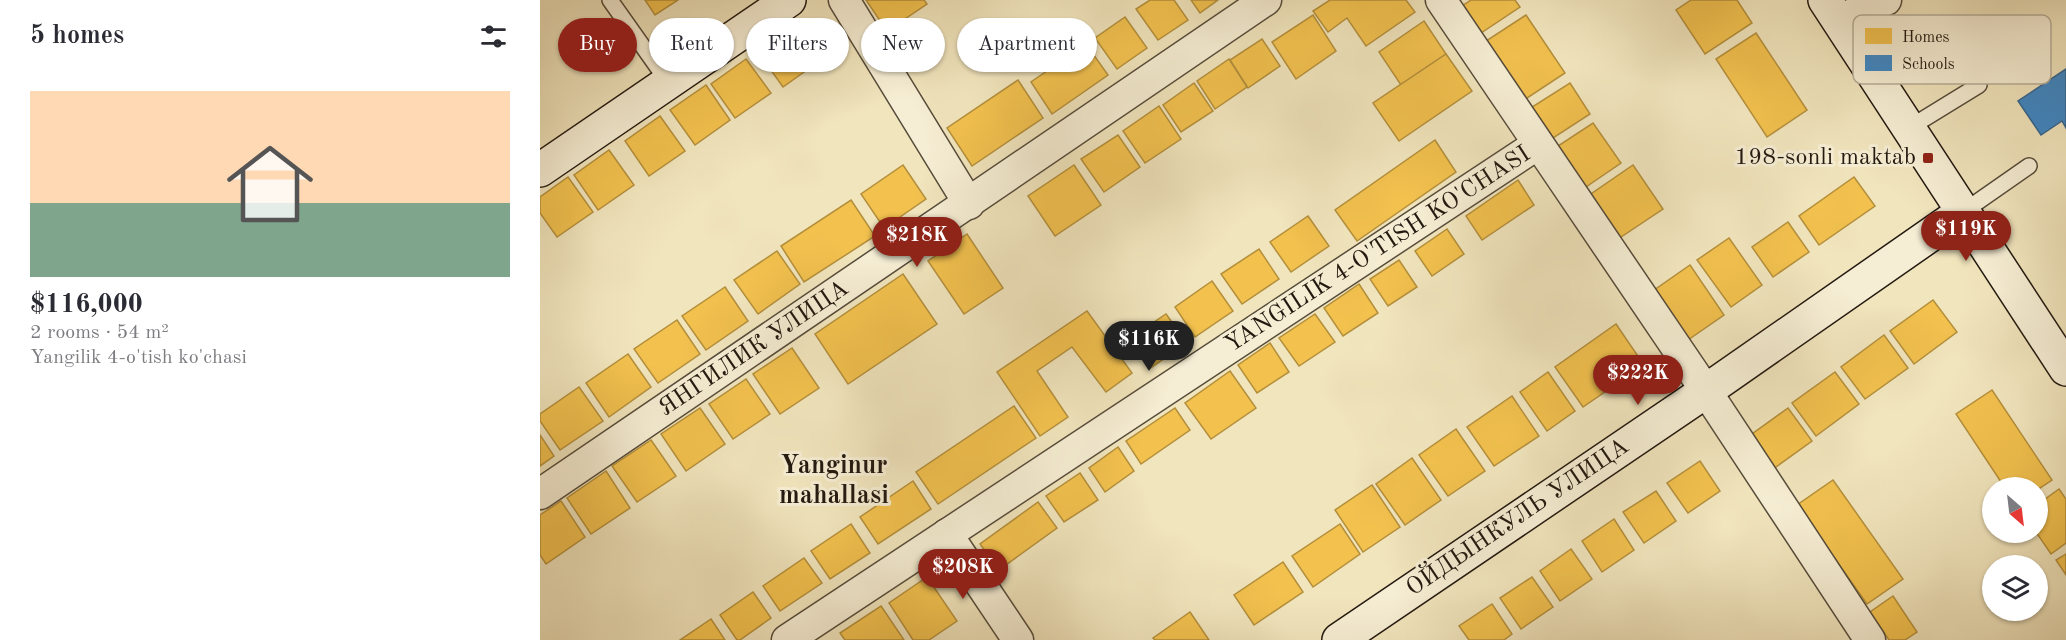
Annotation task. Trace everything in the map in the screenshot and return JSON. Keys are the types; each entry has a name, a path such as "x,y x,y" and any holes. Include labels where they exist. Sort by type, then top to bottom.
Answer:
{"street":[{"path":"540,170 789,0"},
{"path":"844,0 969,204"},
{"name":"ЯНГИЛИК УЛИЦА","path":"540,494 1266,0"},
{"name":"YANGILIK 4-O'TISH KO'CHASI","path":"1441,0 1706,391 1870,640"},
{"path":"1853,43 1832,10 1886,0"},
{"path":"1880,84 2064,362"},
{"name":"YANGILIK 4-O'TISH KO'CHASI","path":"787,640 1538,144"},
{"name":"ОЙДЫНКУЛЬ УЛИЦА","path":"1340,640 1706,391 1963,212"},
{"path":"947,534 1018,640"}],"lane":[{"path":"610,0 668,82"},
{"path":"1909,128 1979,85"},
{"path":"1963,212 2030,166"}],"building: Homes":[{"path":"645,0 678,0 655,15"},
{"path":"866,0 924,0 927,4 906,18 878,18"},
{"path":"1150,0 1174,0 1188,20 1158,40 1136,9"},
{"path":"1191,0 1218,0 1200,13"},
{"path":"1330,0 1406,0 1415,12 1366,46 1347,18 1328,32 1313,11"},
{"path":"1471,0 1515,0 1520,7 1478,35 1459,8"},
{"path":"1691,0 1737,0 1752,23 1705,54 1676,10"},
{"path":"1313,15 1336,51 1296,79 1272,42"},
{"path":"1526,15 1565,73 1521,102 1483,43"},
{"path":"1125,17 1147,48 1117,69 1097,41 1097,37"},
{"path":"1424,21 1446,54 1401,85 1379,52"},
{"path":"1756,33 1807,110 1767,137 1716,59"},
{"path":"1262,39 1280,66 1248,88 1230,60"},
{"path":"1446,54 1472,91 1399,141 1373,103"},
{"path":"746,59 746,72 756,72 771,93 735,118 711,84 728,72 734,72 734,68"},
{"path":"1229,59 1247,87 1215,109 1197,81"},
{"path":"1097,60 1108,75 1052,114 1031,82 1045,72 1097,72"},
{"path":"772,72 804,72 783,87"},
{"path":"1018,80 1043,118 972,166 947,128"},
{"path":"1194,83 1213,111 1181,132 1163,105"},
{"path":"1570,83 1590,114 1550,140 1529,109"},
{"path":"706,85 730,120 695,145 670,110"},
{"path":"1159,106 1181,139 1145,163 1123,131"},
{"path":"660,116 685,151 649,176 625,141"},
{"path":"1593,123 1621,163 1583,189 1555,148"},
{"path":"1118,135 1140,167 1104,192 1081,159"},
{"path":"1435,140 1456,172 1357,241 1335,210"},
{"path":"609,150 634,185 598,210 574,175"},
{"path":"903,165 926,199 884,228 861,194"},
{"path":"1074,165 1101,205 1055,236 1028,196"},
{"path":"1633,165 1663,209 1618,239 1588,196"},
{"path":"568,177 593,212 557,237 540,213 540,197"},
{"path":"1854,177 1875,206 1819,245 1799,216"},
{"path":"1518,180 1534,205 1482,240 1466,216"},
{"path":"851,200 875,236 804,282 781,246"},
{"path":"1308,216 1329,246 1291,272 1270,242"},
{"path":"1788,222 1809,252 1773,277 1752,247"},
{"path":"1447,229 1464,254 1432,276 1415,251"},
{"path":"967,234 1003,288 964,314 928,261"},
{"path":"1729,238 1762,285 1731,307 1697,260"},
{"path":"1259,249 1279,279 1242,304 1221,274"},
{"path":"777,251 800,284 758,314 734,280"},
{"path":"1399,260 1417,287 1388,306 1370,279"},
{"path":"1690,265 1724,315 1685,342 1650,293"},
{"path":"903,274 937,324 848,384 815,334"},
{"path":"1212,281 1233,311 1195,337 1175,307"},
{"path":"1359,284 1378,313 1343,336 1324,308"},
{"path":"725,287 748,321 706,350 682,316"},
{"path":"1933,300 1957,332 1914,364 1890,331"},
{"path":"1087,311 1132,373 1106,392 1072,347 1037,371 1068,417 1040,436 997,372"},
{"path":"1166,314 1187,343 1149,369 1129,339"},
{"path":"1315,314 1335,342 1299,366 1279,338"},
{"path":"677,320 700,354 658,383 634,349"},
{"path":"1616,324 1644,365 1583,407 1555,367"},
{"path":"1884,335 1908,368 1865,399 1841,367"},
{"path":"1270,343 1289,372 1257,393 1238,365"},
{"path":"792,348 819,388 780,414 753,374"},
{"path":"628,354 651,387 609,417 586,383"},
{"path":"1230,371 1256,408 1211,439 1185,403"},
{"path":"1548,372 1575,411 1547,431 1520,392"},
{"path":"1835,372 1859,404 1816,436 1792,403"},
{"path":"746,379 770,414 733,439 709,404"},
{"path":"579,387 603,421 560,450 540,421 540,414"},
{"path":"1992,390 2052,480 2048,483 2048,477 1998,477 1956,414"},
{"path":"1512,396 1539,436 1494,466 1467,427"},
{"path":"1014,406 1036,438 938,504 916,472"},
{"path":"700,408 725,444 686,471 661,434"},
{"path":"1175,408 1190,430 1141,464 1126,441"},
{"path":"1788,408 1812,441 1769,472 1745,439"},
{"path":"1456,429 1485,471 1448,496 1419,455"},
{"path":"540,435 554,456 540,466"},
{"path":"651,440 676,476 637,502 612,466"},
{"path":"1118,447 1134,471 1105,492 1089,468"},
{"path":"1412,458 1441,500 1405,525 1376,484"},
{"path":"1700,461 1720,491 1688,513 1667,483"},
{"path":"606,471 630,508 591,534 567,498"},
{"path":"1080,473 1098,500 1064,522 1046,496"},
{"path":"1833,480 1903,579 1867,604 1797,505"},
{"path":"913,481 931,509 878,544 860,517"},
{"path":"1372,485 1400,527 1363,552 1335,510"},
{"path":"2059,489 2066,499 2066,543 2051,554 2044,543 2048,543 2048,497"},
{"path":"1656,491 1676,521 1644,543 1623,512"},
{"path":"561,501 585,537 546,564 540,555 540,515"},
{"path":"1038,502 1057,528 999,570 980,544"},
{"path":"1614,519 1634,550 1602,572 1582,541"},
{"path":"851,524 870,553 830,579 811,551"},
{"path":"1340,524 1360,554 1313,587 1292,556"},
{"path":"1571,549 1592,579 1560,601 1540,571"},
{"path":"2066,554 2066,575 2056,560"},
{"path":"804,558 822,583 780,611 763,586"},
{"path":"1283,562 1303,592 1254,625 1234,595"},
{"path":"927,577 957,621 929,640 913,640 889,603"},
{"path":"1532,577 1553,607 1521,629 1500,598"},
{"path":"753,592 771,618 737,640 720,615"},
{"path":"1893,596 1917,632 1905,640 1889,640 1870,612"},
{"path":"1492,604 1512,634 1504,640 1469,640 1459,626"},
{"path":"881,606 904,640 845,640 840,633"},
{"path":"1190,612 1209,640 1155,640 1153,638"},
{"path":"711,619 725,640 680,640"}],"building: Schools":[{"path":"2066,69 2066,128 2062,121 2041,135 2018,101 2044,84 2051,84 2051,79"}],"place":[{"name":"198-sonli maktab","path":"1928,158"}],"district":[{"name":"Yanginur mahallasi","path":"834,481"}]}
